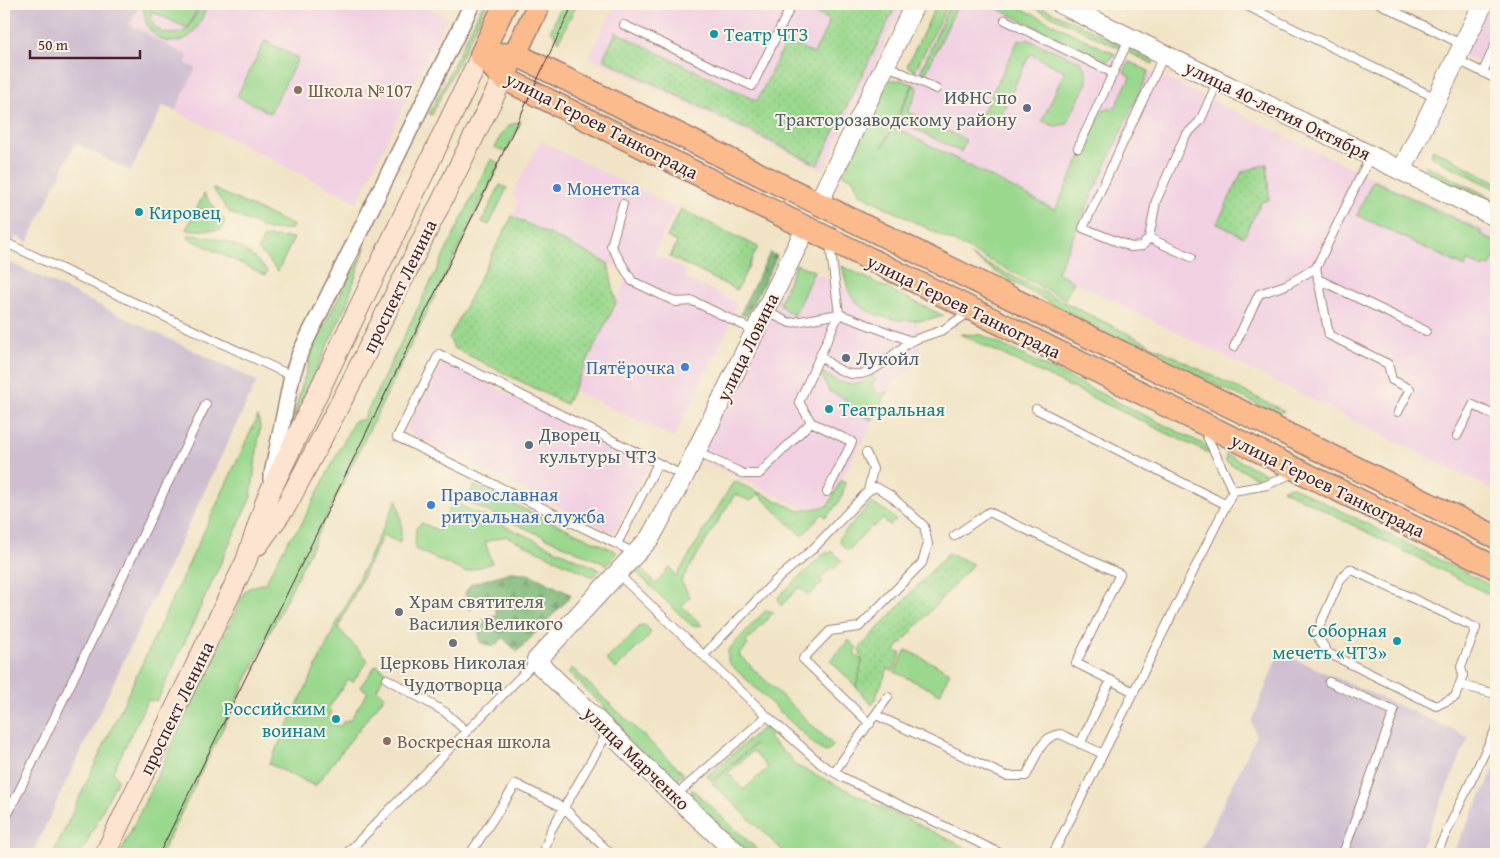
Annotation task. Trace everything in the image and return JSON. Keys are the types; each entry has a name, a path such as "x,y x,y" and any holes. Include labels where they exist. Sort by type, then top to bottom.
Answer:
{"main road":[{"name":"проспект Ленина","path":"105,854 246,561 267,498 505,4"},
{"name":"проспект Ленина","path":"246,561 286,506 352,381 539,4"},
{"name":"улица Героев Танкограда","path":"481,55 515,54 1496,537"},
{"name":"улица Героев Танкограда","path":"481,55 503,78 1496,568"},
{"name":"улица Ловина","path":"806,228 818,204"}],"street":[{"path":"267,498 292,376 300,352 472,4"},
{"name":"улица Ловина","path":"818,204 915,4"},
{"name":"улица 40-летия Октября","path":"1061,4 1496,217"},
{"path":"1402,170 1483,4"},
{"name":"улица Ловина","path":"536,661 650,538 684,476 806,228"},
{"name":"улица Марченко","path":"536,661 608,732 738,854"}],"lane":[{"path":"624,25 752,86 792,4"},
{"path":"1243,4 1437,99"},
{"path":"1380,4 1460,52 1483,72 1496,79"},
{"path":"1005,20 1113,74"},
{"path":"1078,148 1130,38"},
{"path":"1483,72 1496,43"},
{"path":"1164,54 1083,228 1131,247 1142,246 1149,238 1156,201 1185,136 1200,121 1218,81"},
{"path":"886,65 936,89"},
{"path":"1234,348 1259,294 1286,285 1316,268 1371,156"},
{"path":"623,204 611,246 632,282 676,302 693,301 755,331"},
{"path":"1149,238 1191,257"},
{"path":"827,492 852,442 811,422 798,402 839,314 830,239"},
{"path":"4,242 292,376"},
{"path":"1316,268 1329,335 1388,364 1392,380 1410,389 1398,412"},
{"path":"1318,279 1426,331"},
{"path":"820,355 834,369 849,375 869,372 911,341 943,330 973,310"},
{"path":"765,311 790,322 839,314 911,341"},
{"path":"636,554 397,437 439,354 684,476"},
{"path":"4,822 206,404"},
{"path":"1457,436 1473,405 1496,416"},
{"path":"1036,409 1227,505"},
{"path":"696,452 744,474 759,474 811,422"},
{"path":"1052,854 1233,491 1200,422"},
{"path":"704,655 775,581 814,548 868,490 873,469 866,453"},
{"path":"617,544 658,463"},
{"path":"1233,491 1267,485 1299,471"},
{"path":"868,490 876,488 890,495 924,526 928,544 922,563 859,627 830,631 803,659 870,724"},
{"path":"954,536 989,512 1120,574 1076,663 1134,692"},
{"path":"1350,569 1476,628 1461,667 1463,675 1460,685 1455,697 1436,706 1328,653 1316,634 1340,580 1350,569"},
{"path":"618,574 766,716 821,764 1002,854"},
{"path":"346,854 536,661"},
{"path":"387,679 445,712 466,730"},
{"path":"1080,744 1111,680"},
{"path":"1329,682 1394,711 1343,854"},
{"path":"1460,685 1496,694"},
{"path":"834,772 888,697"},
{"path":"876,714 1006,776 1026,776 1045,740 1052,735 1060,734 1103,754"},
{"path":"675,796 766,716"},
{"path":"1436,854 1496,729"},
{"path":"548,854 545,849 551,830 608,732"},
{"path":"470,854 516,784 564,808 611,854"},
{"path":"358,827 367,831"},
{"path":"1494,854 1496,850"}],"shaded area":[{"path":"4,4 140,4 130,25 188,56 185,63 196,68 175,111 163,106 131,171 75,143 28,242 16,236 5,260 257,381 32,854 4,854"},
{"name":"Школа №107","path":"140,4 420,4 447,17 357,202 175,111 196,68 185,63 188,56 130,25"},
{"path":"615,4 904,4 823,170 589,57"},
{"path":"949,4 1012,4 1352,168 1496,235 1496,491 867,179"},
{"path":"1490,4 1496,4 1496,72 1464,56"},
{"path":"540,141 676,208 654,253 684,269 686,278 735,302 733,317 674,438 573,390 629,274 512,215 519,200 512,196"},
{"path":"796,264 919,324 920,361 887,389 868,432 826,505 804,509 699,459"},
{"name":"Дворец культуры ЧТЗ","path":"442,361 649,464 613,533 406,432"},
{"path":"1279,652 1469,737 1418,854 1199,854 1256,736 1252,722"},
{"path":"1496,766 1496,854 1452,854"}],"green space":[{"path":"145,4 152,4 151,9 154,4 199,4 188,28 202,4 208,4 192,34 179,41 163,40 156,35 146,22","holes":["151,11 187,28 175,34 162,32 153,24"]},
{"path":"483,4 487,4 432,115 429,114"},
{"path":"562,4 577,4 559,41 551,30"},
{"path":"807,4 897,4 818,165 603,59 616,32 757,101 786,41 814,54 830,20 805,8"},
{"path":"937,4 948,4 915,71 907,66"},
{"path":"950,4 958,4 925,75 922,76 920,73"},
{"path":"988,4 1012,4 1115,54 1107,62"},
{"path":"1026,4 1035,4 1154,59 1153,64"},
{"path":"1026,39 1080,61 1085,68 1087,82 1067,124 1055,126 1042,121 1065,71 1030,54 997,123 988,119 986,123 981,116 1018,41"},
{"path":"265,41 298,58 270,113 237,96"},
{"path":"1129,62 1149,71 1057,272 1074,282 1065,299 860,194 853,179 842,174 887,80 902,80 913,84 882,148 894,127 1055,210 1103,110 1115,108 1130,77 1124,72"},
{"path":"914,84 918,89 908,112 966,140 961,152 897,120"},
{"path":"521,122 506,152 495,148 507,127"},
{"path":"1433,149 1496,182 1496,189 1430,156"},
{"path":"491,159 500,164 161,854 120,854 245,591 265,583 289,539 300,527 354,421 363,420"},
{"path":"1267,164 1269,200 1261,202 1244,237 1217,224 1242,172"},
{"path":"1425,165 1496,200 1496,206 1427,173"},
{"path":"1373,180 1481,231 1481,235 1496,242 1496,254 1490,266 1485,265 1484,268 1468,260 1465,267 1357,215"},
{"path":"500,185 507,188 489,225 482,222"},
{"path":"212,188 294,226 291,229 268,230 229,212"},
{"path":"204,194 225,221 221,230 186,230"},
{"path":"681,209 758,247 737,290 670,257 677,242 667,237"},
{"path":"512,216 608,263 616,303 566,404 454,348 449,338"},
{"path":"190,235 214,238 234,244 251,255 268,272 265,275 188,238"},
{"path":"264,237 294,238 278,271 258,249"},
{"path":"365,247 346,306 290,427 314,345"},
{"path":"770,253 777,256 747,316 741,314 746,301"},
{"path":"969,255 1284,411 1278,414 1082,320"},
{"path":"796,264 814,271 794,316 782,307 780,302"},
{"path":"842,266 944,316 932,319 904,320 876,315 864,309 855,300 848,289"},
{"path":"960,334 982,335 1205,445 1210,454"},
{"path":"819,370 839,381 852,384 866,381 872,376 876,380 871,386 880,395 888,391 872,420 850,410 844,398 829,391"},
{"path":"258,416 260,427 251,497 158,700 147,701 113,772 118,779 81,854 53,854"},
{"path":"1226,454 1270,476 1263,481 1226,462"},
{"path":"841,480 845,481 837,505 826,517 822,514 802,536 759,495 761,493 799,511 828,506"},
{"path":"734,481 760,493 750,501 735,494 681,581 690,597 682,606 702,625 692,626 636,572 640,568 656,584 670,567 676,577"},
{"path":"474,486 617,552 607,565 467,502"},
{"path":"1291,486 1496,588 1496,598 1282,489"},
{"path":"397,499 402,525 400,543 383,535 338,628 368,660 353,682 348,679 328,709 332,712 328,719 340,727 344,721 350,720 368,692 360,687 376,665 386,671 377,689 385,696 315,786 269,764"},
{"path":"453,502 600,570 593,577 506,536 485,542 492,563 465,572 415,549 416,528 422,523 439,531"},
{"path":"871,503 888,512 896,520 890,526 883,519 873,527 871,526 848,551 840,543 840,537"},
{"path":"833,552 842,561 834,569 832,567 820,579 823,582 809,596 799,587 781,606 778,597 825,553"},
{"path":"948,553 973,564 895,650 901,654 893,671 888,669 872,705 856,687 862,662 859,649"},
{"path":"510,572 527,573 572,595 517,652 503,638 493,647 480,642 478,622 497,614 490,595 470,602 472,609 470,610 465,593 471,584"},
{"path":"766,610 774,612 746,642 748,645 739,655 833,745 826,752 818,748 728,662 728,650"},
{"path":"645,625 651,631 648,637 616,669 606,660 640,626"},
{"path":"849,640 857,648 854,652 862,662 856,687 830,660"},
{"path":"906,650 950,672 940,694 895,672"},
{"path":"572,668 684,774 676,780 667,778 627,739 603,706 568,672"},
{"path":"766,728 775,731 768,738 793,760 791,763 979,854 786,854 712,783 755,744 712,781 707,776 760,730","holes":["753,751 768,768 743,790 728,773"]},
{"path":"692,789 762,854 750,854 690,798"}],"tram line":[{"path":"159,854 485,191 573,4"}],"place":[{"name":"Театр ЧТЗ","path":"714,34"},
{"name":"Школа №107","path":"298,90"},
{"name":"ИФНС по Тракторозаводскому району","path":"1027,108"},
{"name":"Монетка","path":"557,188"},
{"name":"Кировец","path":"139,212"},
{"name":"Лукойл","path":"846,358"},
{"name":"Пятёрочка","path":"685,367"},
{"name":"Театральная","path":"829,409"},
{"name":"Дворец культуры ЧТЗ","path":"529,445"},
{"name":"Православная ритуальная служба","path":"431,505"},
{"name":"Храм святителя Василия Великого","path":"399,612"},
{"name":"Соборная мечеть «ЧТЗ»","path":"1397,641"},
{"name":"Церковь Николая Чудотворца","path":"453,643"},
{"name":"Российским воинам","path":"336,719"},
{"name":"Воскресная школа","path":"387,741"}]}
